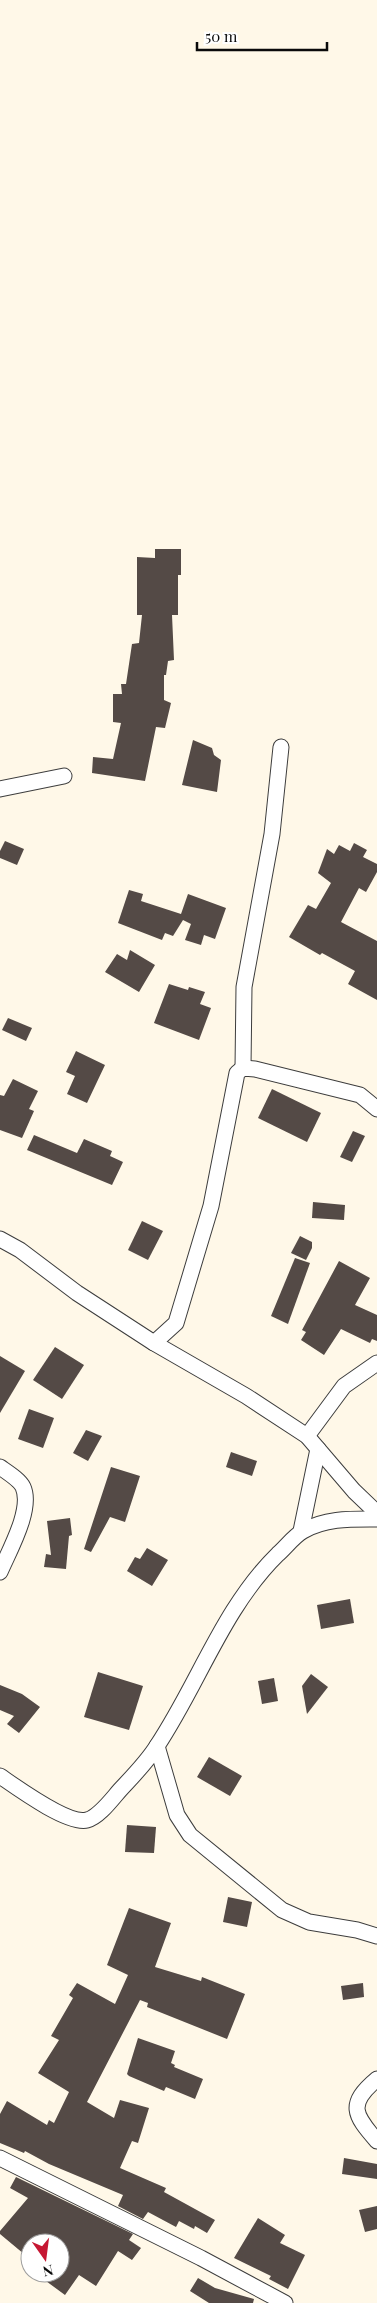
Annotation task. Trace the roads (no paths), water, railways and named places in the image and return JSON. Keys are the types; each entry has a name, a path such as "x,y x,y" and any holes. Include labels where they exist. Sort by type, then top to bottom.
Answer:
{"street":[{"path":"243,1068 244,987 272,834 281,747"},
{"path":"0,789 64,776"},
{"path":"154,1344 176,1322 211,1206 237,1073 243,1068 255,1069 360,1095 377,1109"},
{"path":"0,1239 20,1250 77,1293 154,1344 246,1396 307,1436 377,1513"},
{"path":"307,1436 344,1386 377,1364"},
{"path":"302,1532 318,1449"},
{"path":"0,1467 23,1485 26,1499 19,1528 0,1572"},
{"path":"0,1776 35,1800 69,1818 86,1820 95,1815 131,1778 157,1746 242,1596 265,1567 302,1532 323,1522 340,1519 377,1518"},
{"path":"157,1746 177,1815 190,1836 282,1910 309,1922 357,1930 377,1936"},
{"path":"377,2080 362,2091 357,2103 356,2113 360,2122 377,2141"},
{"path":"0,2158 209,2262 285,2303"}]}
